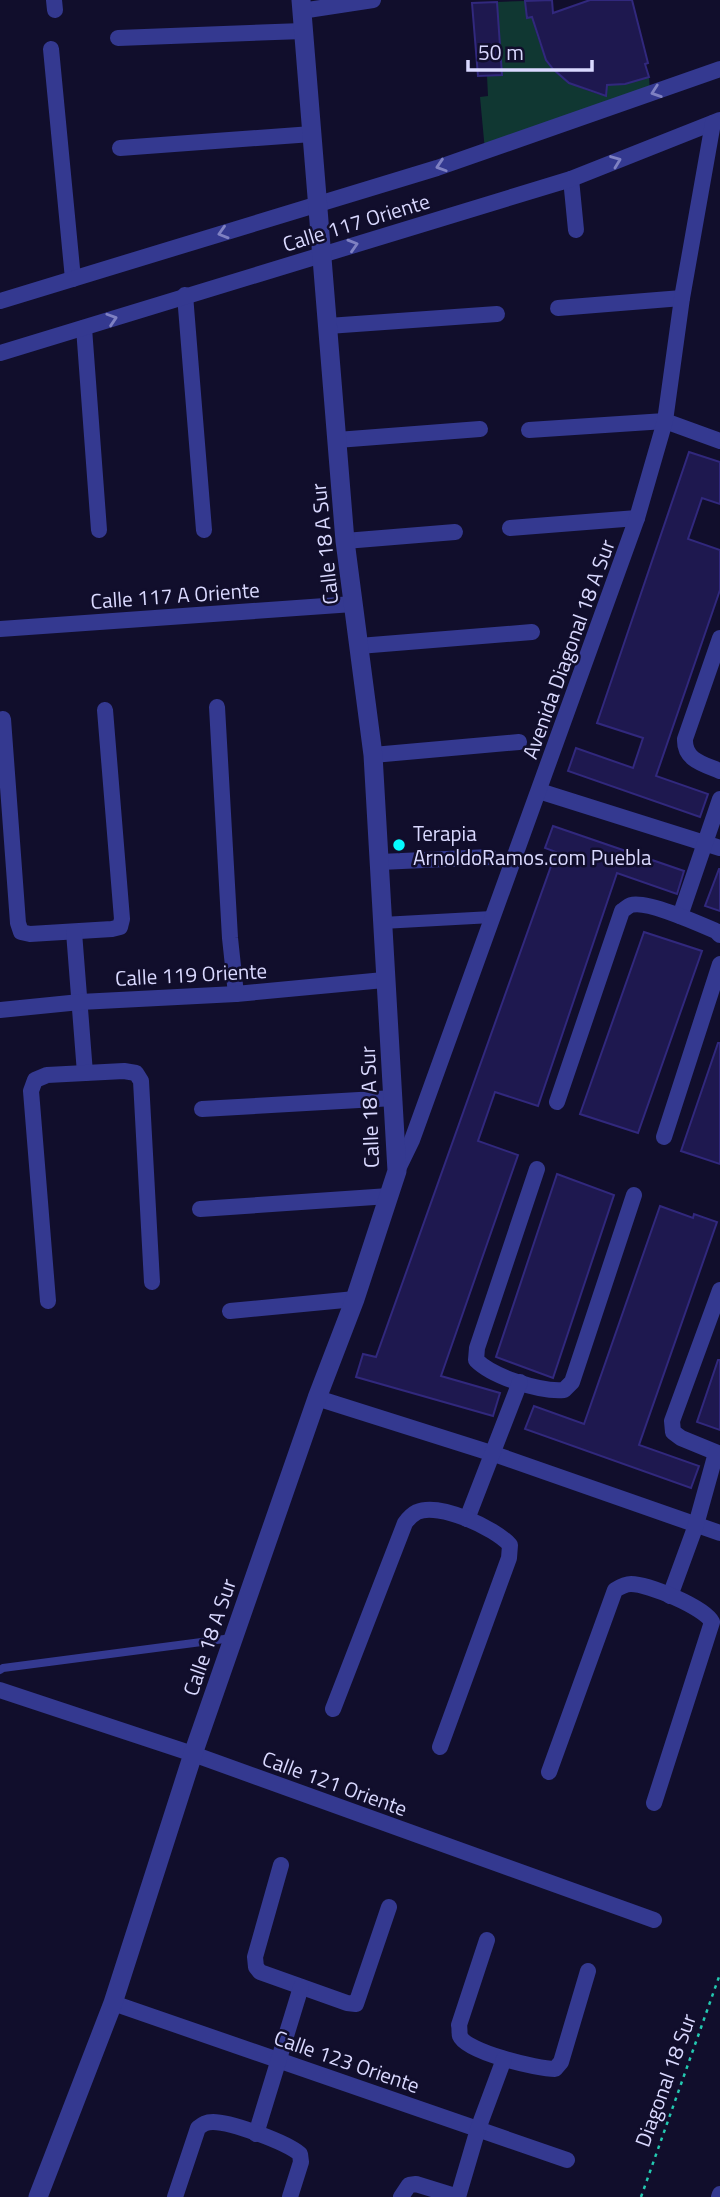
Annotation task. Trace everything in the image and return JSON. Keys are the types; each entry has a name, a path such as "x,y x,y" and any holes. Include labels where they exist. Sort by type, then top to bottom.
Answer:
{"street":[{"path":"118,38 302,14 373,0"},
{"name":"Calle 18 A Sur","path":"38,2197 113,2003 193,1754 317,1398 355,1300 397,1171 373,755 345,541 302,14"},
{"path":"51,49 73,279"},
{"name":"Calle 117 Oriente","path":"0,301 437,167 720,69"},
{"name":"Calle 117 Oriente","path":"0,353 571,178 716,121"},
{"name":"Avenida Diagonal 18 A Sur","path":"397,1171 412,1140 637,518 665,421 682,298 716,121"},
{"path":"120,148 312,134"},
{"path":"571,178 576,230"},
{"path":"185,295 204,530"},
{"path":"558,308 682,298"},
{"path":"328,326 497,314"},
{"path":"84,328 99,530"},
{"path":"529,430 665,421 720,441"},
{"path":"337,440 480,429"},
{"path":"510,528 637,518"},
{"path":"345,541 454,532"},
{"name":"Calle 117 A Oriente","path":"0,629 353,604"},
{"path":"359,646 532,632"},
{"path":"720,638 685,739 684,749 689,757 720,771"},
{"path":"216,707 236,994"},
{"path":"4,719 18,923 21,932 30,934 111,929 120,927 122,919 106,710"},
{"path":"373,755 519,742"},
{"path":"539,791 720,848"},
{"path":"680,916 720,799"},
{"path":"380,862 491,857"},
{"path":"557,1102 622,911 630,905 641,904 680,916 720,935"},
{"path":"382,923 492,917"},
{"path":"75,932 85,1073"},
{"path":"664,1137 720,964"},
{"name":"Calle 119 Oriente","path":"0,1010 80,1002 236,994 384,980"},
{"path":"48,1301 31,1091 35,1080 47,1075 124,1071 136,1073 141,1082 152,1282"},
{"path":"202,1109 394,1098"},
{"path":"537,1168 477,1348 476,1360 485,1369 551,1391 564,1390 572,1382 634,1195"},
{"path":"200,1209 389,1196"},
{"path":"670,1596 718,1453 681,1438 673,1432 672,1421 720,1290"},
{"path":"230,1311 355,1300"},
{"path":"467,1519 520,1382"},
{"path":"317,1398 494,1454 720,1534"},
{"path":"333,1709 405,1523 416,1512 432,1509 467,1519 500,1534 510,1545 509,1558 440,1747"},
{"path":"549,1772 615,1590 632,1584 670,1596 704,1611 712,1622 654,1803"},
{"name":"Calle 121 Oriente","path":"0,1690 193,1754 654,1920"},
{"path":"281,1865 255,1957 256,1967 260,1972 346,2003 356,2004 389,1907"},
{"path":"488,1940 459,2025 460,2037 466,2043 505,2059 542,2069 555,2069 561,2063 588,1971"},
{"path":"256,2134 301,1987"},
{"name":"Calle 123 Oriente","path":"113,2003 567,2160"},
{"path":"401,2197 409,2185 416,2184 458,2197 478,2129 505,2059"},
{"path":"175,2197 198,2128 204,2123 215,2121 293,2148 300,2154 301,2162 290,2197"}],"lane":[{"path":"0,1670 233,1637"}],"path":[{"name":"Diagonal 18 Sur","path":"641,2197 720,1974"}],"green space":[{"path":"525,1 527,17 542,17 533,21 538,37 549,62 565,79 576,86 606,96 607,85 625,84 649,77 650,93 485,151 480,97 488,96 487,76 502,74 497,2"}],"building":[{"path":"552,0 553,13 590,0 632,0 649,77 625,84 607,85 606,96 569,83 546,60 532,17 527,18 525,1"},
{"path":"497,2 502,75 478,76 472,3"},
{"path":"689,452 720,462 720,504 702,498 688,539 720,550 720,590 656,776 708,794 700,817 568,771 576,748 633,768 643,738 597,723"},
{"path":"553,826 684,871 677,894 617,873 538,1106 495,1092 478,1141 518,1155 441,1376 500,1393 493,1416 356,1377 363,1354 376,1357 556,852 545,848"},
{"path":"720,869 720,911 705,906"},
{"path":"644,932 702,951 638,1133 580,1114"},
{"path":"720,1043 720,1164 681,1151"},
{"path":"557,1174 614,1195 553,1378 496,1357"},
{"path":"660,1206 693,1218 694,1214 717,1222 639,1445 699,1466 691,1488 525,1429 534,1406 584,1424"},
{"path":"720,1360 720,1430 697,1422"}],"place":[{"name":"Terapia ArnoldoRamos.com Puebla","path":"399,845"}]}
